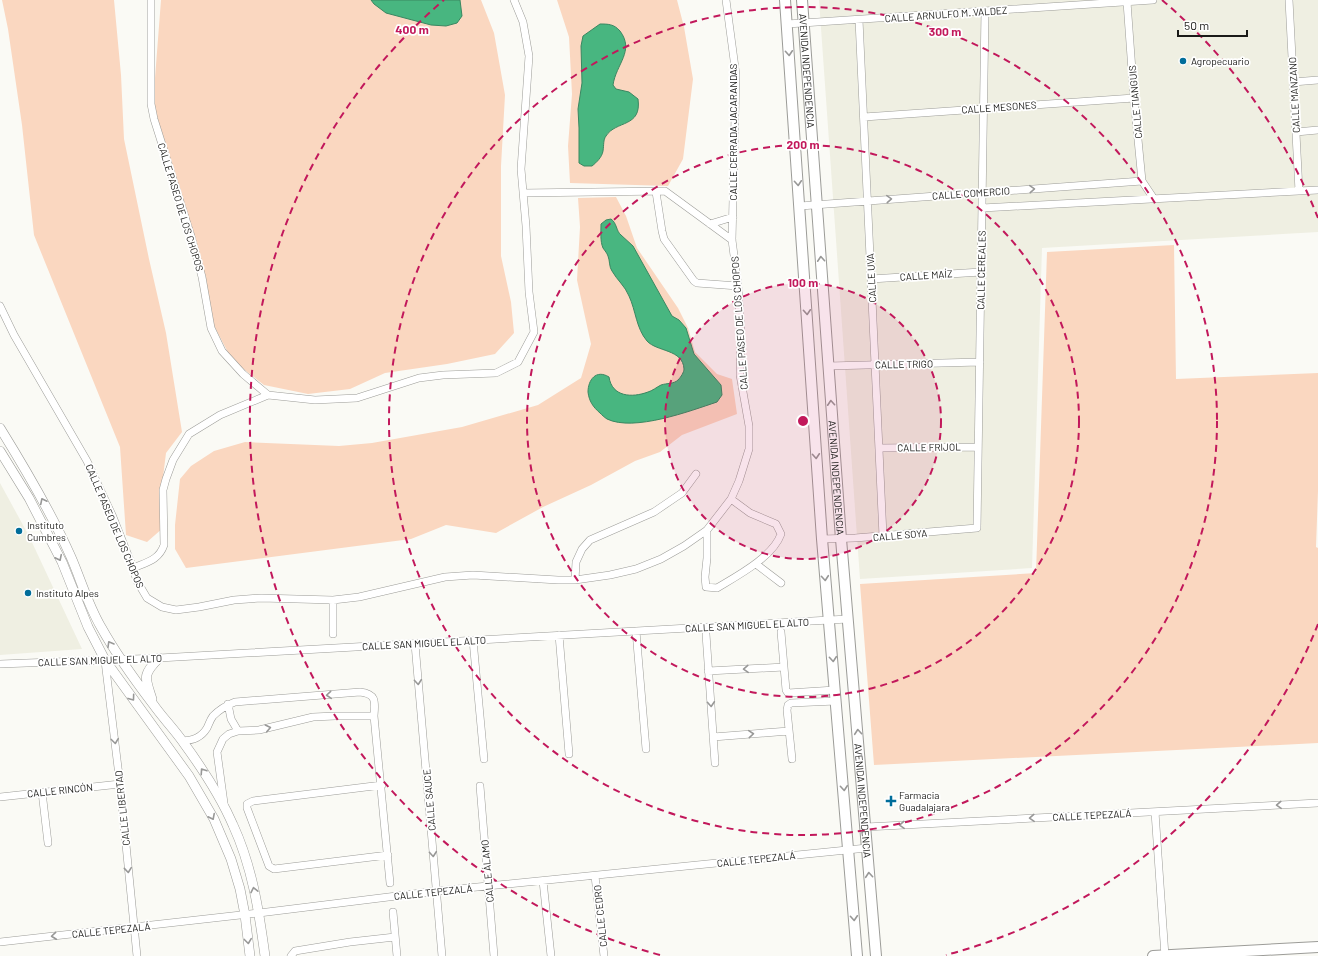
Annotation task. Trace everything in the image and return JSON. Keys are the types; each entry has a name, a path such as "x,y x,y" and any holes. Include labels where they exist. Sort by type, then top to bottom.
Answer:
{"main road":[{"name":"AVENIDA INDEPENDENCIA","path":"785,0 822,539 857,956"},
{"name":"AVENIDA INDEPENDENCIA","path":"802,0 818,204 840,539 876,956"},
{"path":"1153,956 1318,947"}],"street":[{"name":"CALLE PASEO DE LOS CHOPOS","path":"151,0 151,104 202,277 210,328 222,351 243,374 268,395"},
{"path":"133,568 157,558 162,552 164,545 163,490 173,460 189,434 220,415 268,395 315,400 357,398 419,378 443,375 496,373 518,362 534,332 529,292 526,226 520,169 529,56 523,22 514,0"},
{"name":"CALLE CERRADA JACARANDAS","path":"726,0 736,75 732,240"},
{"name":"CALLE ARNULFO M. VALDEZ","path":"787,24 1153,0"},
{"name":"CALLE MANZANO","path":"1289,0 1299,191"},
{"name":"CALLE TIANGUIS","path":"1127,2 1142,181 1154,199"},
{"name":"CALLE CEREALES","path":"977,528 985,11"},
{"name":"CALLE UVA","path":"859,20 883,536"},
{"path":"1293,82 1318,80"},
{"name":"CALLE MESONES","path":"864,117 1134,98"},
{"path":"1296,132 1318,130"},
{"name":"CALLE COMERCIO","path":"800,206 1142,181"},
{"name":"CALLE COMERCIO","path":"982,208 1318,190"},
{"path":"523,193 665,191 732,240"},
{"path":"656,192 664,238 694,281 697,283 738,286"},
{"path":"710,224 733,217"},
{"name":"CALLE PASEO DE LOS CHOPOS","path":"0,306 14,335 87,461 113,517 137,581 147,598 162,606 176,610 234,600 262,598 333,600 359,597 445,577 473,575 576,580 610,575 636,569 661,559 684,546 707,530 731,499 739,481 749,449 749,426 740,375 741,332 738,286 732,240"},
{"name":"CALLE MAÍZ","path":"871,279 981,272"},
{"name":"CALLE TRIGO","path":"828,366 980,362"},
{"path":"0,428 40,494 71,557 96,618 120,659 154,706 182,741 212,786 225,809 245,854 259,913 265,956"},
{"name":"CALLE FRIJOL","path":"879,448 978,447"},
{"path":"0,451 29,498 62,562 88,627 105,660 189,776 214,819 231,859 240,889 250,956"},
{"path":"576,580 576,562 582,549 590,540 654,512 682,493 696,474"},
{"path":"707,530 707,558 704,577 706,587 717,588 756,564 778,542 781,534 776,524 750,513 731,499"},
{"name":"CALLE SOYA","path":"822,539 883,536 977,528"},
{"path":"756,564 782,583"},
{"path":"333,600 333,634"},
{"name":"CALLE SAN MIGUEL EL ALTO","path":"0,664 159,658 848,619"},
{"path":"636,631 646,749"},
{"path":"781,632 786,690 788,693 835,690"},
{"path":"706,634 715,763"},
{"path":"559,635 569,754"},
{"path":"473,640 484,759"},
{"name":"CALLE SAUCE","path":"415,644 442,956"},
{"path":"154,706 146,677 147,671 159,658"},
{"name":"CALLE LIBERTAD","path":"105,660 120,784 137,956"},
{"path":"708,671 784,667"},
{"path":"182,741 198,738 203,734 213,716 228,704 235,702 360,692 368,693 374,699 375,703 374,716 382,785 390,883"},
{"path":"792,759 787,710 788,705 791,703 836,701"},
{"path":"228,704 231,719 238,731"},
{"path":"225,809 217,752 222,739 229,734 238,731 259,730 313,717 374,716"},
{"path":"713,737 789,731"},
{"name":"CALLE RINCÓN","path":"0,797 120,784"},
{"path":"382,785 253,801 248,804 247,808 269,866 274,870 388,855"},
{"name":"CALLE ÁLAMO","path":"480,786 494,956"},
{"path":"42,792 48,843"},
{"name":"CALLE TEPEZALÁ","path":"866,827 1318,803"},
{"path":"1155,812 1165,956"},
{"name":"CALLE TEPEZALÁ","path":"0,942 489,886 867,848"},
{"name":"CALLE CEDRO","path":"595,876 604,956"},
{"path":"543,881 551,956"},
{"path":"393,912 397,956"},
{"path":"290,956 295,951 350,942 395,937"}],"shaded area":[{"path":"2,0 114,0 121,75 124,139 166,333 182,432 166,453 161,493 163,528 147,542 126,535 120,447 34,235 22,125 8,29"},
{"path":"161,0 481,0 494,33 505,95 501,166 501,256 511,302 514,333 495,354 447,364 385,373 350,389 308,394 264,385 232,360 212,322 187,214 153,104"},
{"path":"371,0 460,0 462,16 457,23 446,26 431,25 386,13"},
{"path":"557,0 677,0 684,27 693,79 683,159 668,186 570,183 568,146 572,94 569,37"},
{"path":"819,0 1318,0 1318,232 1042,248 1032,568 860,579"},
{"path":"600,24 608,24 615,27 620,31 624,38 626,45 625,51 613,85 616,89 629,92 638,99 638,108 636,115 632,119 610,131 606,136 602,153 597,161 592,166 584,166 579,163 578,109 582,83 581,46 583,36"},
{"path":"616,197 626,216 637,248 678,308 688,328 695,352 717,374 732,379 737,414 682,435 660,452 635,461 591,485 543,507 496,533 446,525 411,539 186,568 175,549 175,525 180,479 191,466 214,451 245,442 339,446 372,443 462,427 538,405 581,378 591,344 577,280 580,227 578,198"},
{"path":"611,219 619,233 633,246 672,316 679,320 686,328 694,354 721,385 722,395 717,402 662,419 632,423 618,422 607,419 592,404 589,398 588,388 591,380 597,375 600,374 609,377 614,389 618,392 636,395 676,381 681,376 684,369 683,363 679,358 674,354 651,345 643,336 629,296 611,269 607,253 602,245 601,224 606,220"},
{"path":"1174,245 1176,379 1318,373 1318,491 1316,547 1318,548 1318,743 874,765 860,584 1036,573 1047,252"},
{"name":"Instituto Alpes","path":"0,483 29,536 82,649 0,655"}],"place":[{"name":"Agropecuario","path":"1183,61"},
{"name":"Instituto Cumbres","path":"19,531"},
{"name":"Instituto Alpes","path":"28,593"},
{"name":"Farmacia Guadalajara","path":"891,801"}]}
